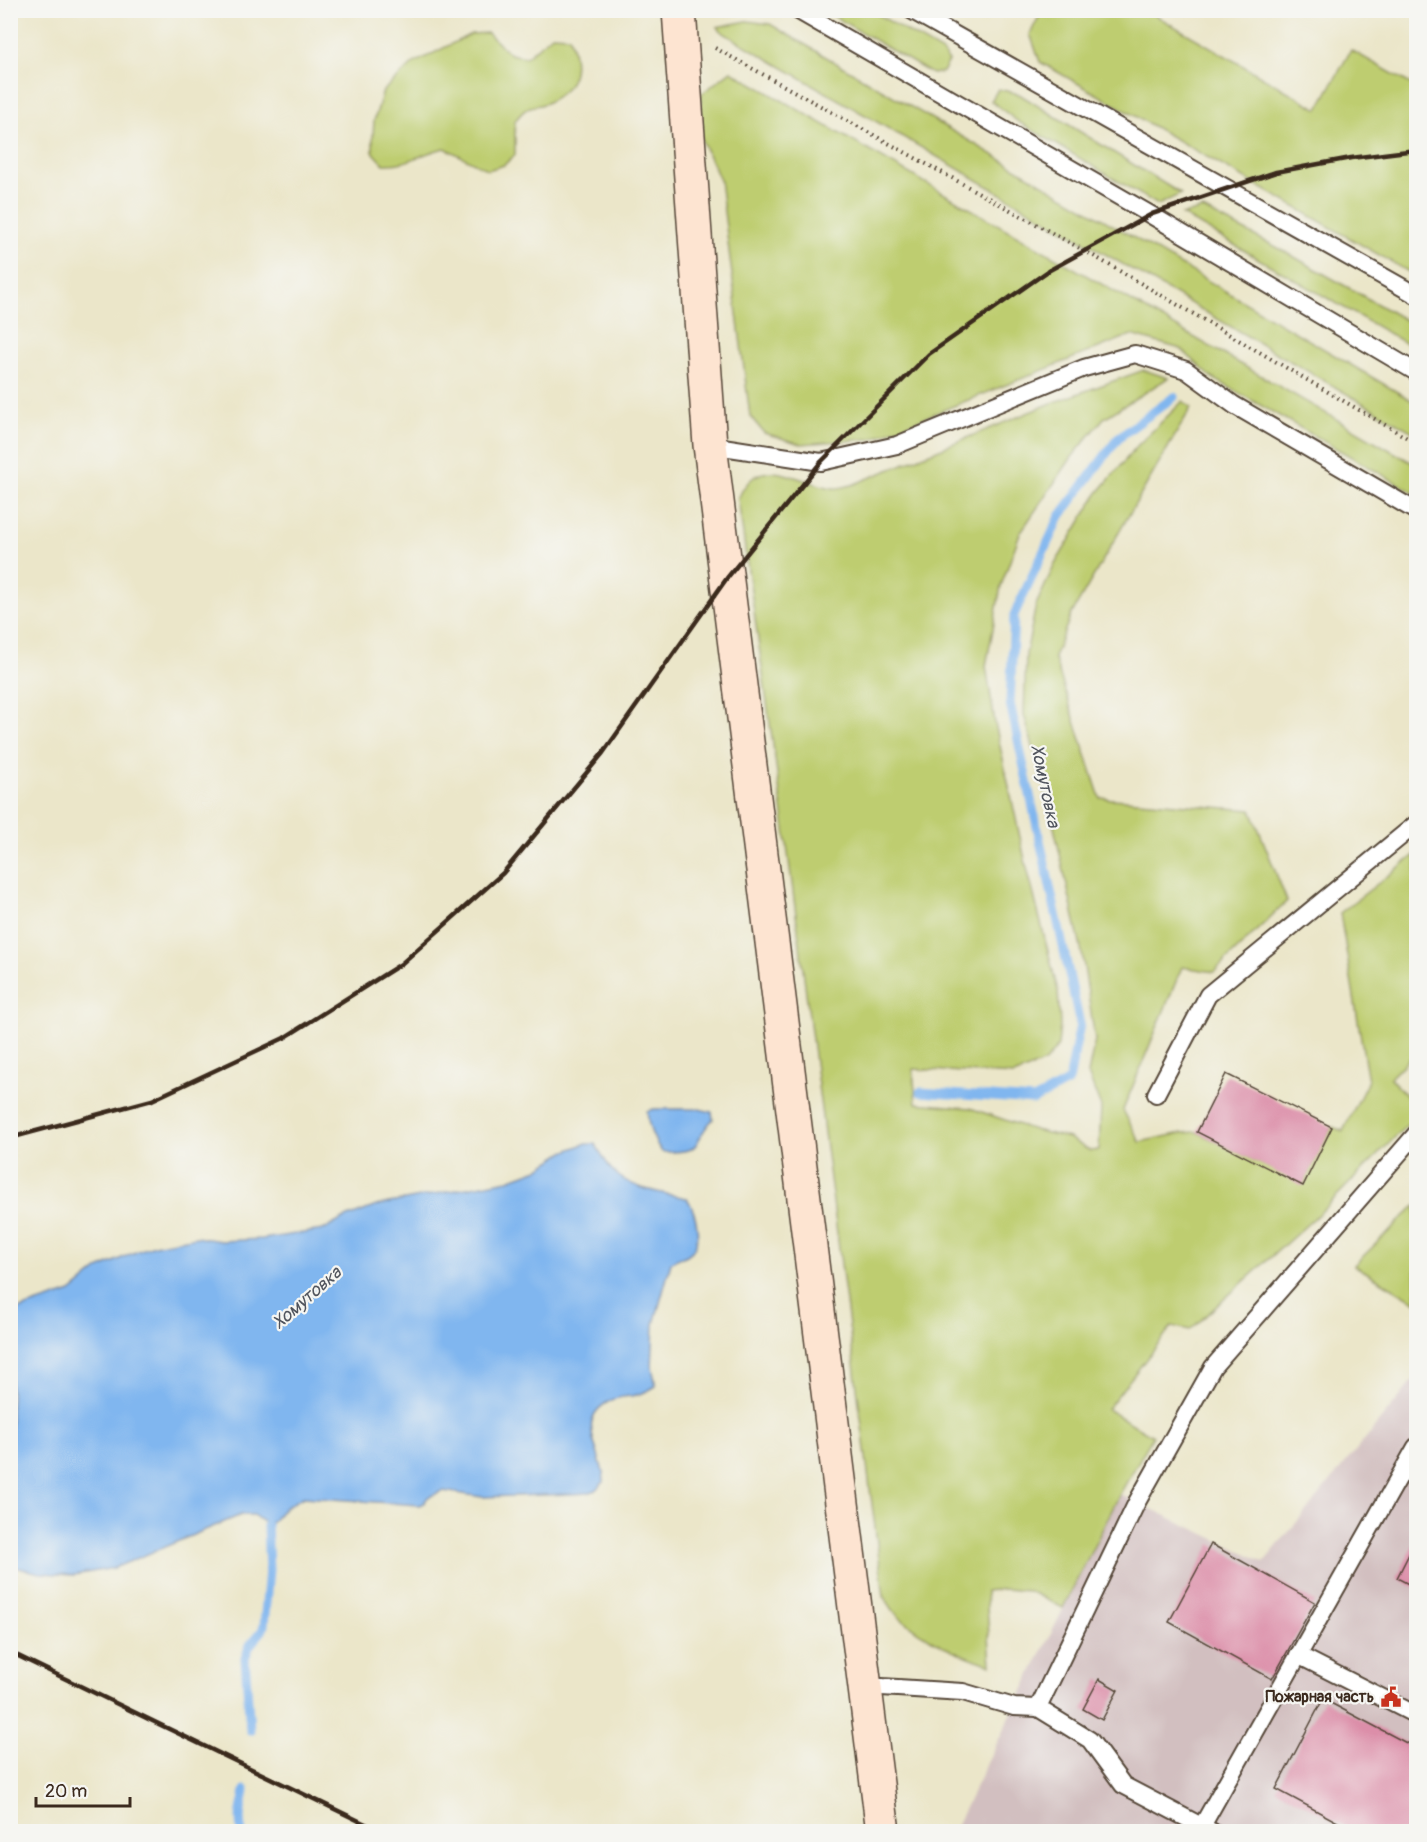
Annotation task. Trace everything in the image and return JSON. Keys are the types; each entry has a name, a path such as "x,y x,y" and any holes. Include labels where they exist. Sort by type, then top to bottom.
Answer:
{"street":[{"path":"680,18 710,445 883,1832"}],"lane":[{"path":"797,10 1416,372"},
{"path":"911,10 1416,295"},
{"path":"710,445 821,462 897,445 1084,368 1135,354 1186,370 1234,405 1416,511"},
{"path":"1155,1094 1208,995 1416,824"},
{"path":"1038,1708 1137,1502 1213,1367 1416,1134"},
{"path":"865,1686 963,1692 1014,1707 1038,1708 1090,1740 1123,1785 1208,1829 1298,1654 1416,1447"},
{"path":"1298,1654 1416,1715"}],"path":[{"path":"680,18 727,55 1085,251 1416,443"}],"shaded area":[{"path":"1416,1377 1416,1831 953,1832 1120,1494 1264,1562"}],"green space":[{"path":"825,11 872,11 942,52 949,61 943,72 932,74"},
{"path":"1042,11 1148,11 1318,109 1351,50 1416,87 1416,276 1040,62 1030,34"},
{"path":"747,21 770,24 1416,403 1416,434 725,34 717,27"},
{"path":"488,33 510,54 526,57 552,35 569,36 572,47 575,67 570,83 556,97 542,105 528,108 515,121 515,155 504,165 488,170 445,148 401,163 384,164 373,152 374,121 383,91 414,63 471,34"},
{"path":"731,71 1416,465 1416,494 1211,377 1181,349 1131,335 871,439 801,444 764,433 750,416 720,180 701,139 701,94"},
{"path":"998,89 1019,94 1181,194 1158,205 1017,121 991,101"},
{"path":"1203,209 1282,250 1416,326 1416,349 1182,215"},
{"path":"1144,370 1168,378 1104,418 1072,457 1020,533 1001,586 986,666 995,723 1025,860 1058,991 1060,1024 1058,1046 1045,1062 1014,1075 913,1069 916,1103 970,1108 1034,1130 1069,1138 1090,1151 1099,1150 1101,1107 1088,1074 1095,1040 1082,953 1047,796 1024,715 1026,654 1036,605 1055,564 1097,494 1137,446 1183,401 1191,408 1071,615 1054,657 1100,798 1251,810 1287,901 1214,972 1182,967 1123,1110 1140,1142 1197,1132 1303,1185 1332,1127 1343,1131 1368,1081 1340,913 1416,854 1416,1052 1390,1078 1416,1106 1416,1116 1321,1212 1190,1330 1172,1326 1107,1409 1153,1436 1120,1494 1063,1608 1029,1591 1005,1589 986,1591 991,1665 930,1639 898,1616 884,1597 784,822 738,499 747,484 757,475 768,472 793,476 833,488 852,485 1049,404"},
{"path":"1416,1205 1416,1302 1354,1265"}],"water":[{"path":"699,1109 712,1112 713,1119 692,1149 662,1152 648,1122 647,1111"},
{"path":"584,1144 595,1144 610,1168 629,1183 648,1190 687,1198 697,1227 693,1250 671,1263 654,1324 652,1367 656,1386 641,1394 612,1400 600,1408 593,1417 591,1426 604,1482 595,1490 588,1493 482,1497 443,1491 428,1497 424,1503 419,1505 303,1497 284,1508 267,1525 253,1515 241,1515 114,1568 74,1575 40,1573 11,1566 11,1312 71,1292 99,1269 154,1245 196,1237 221,1241 262,1239 323,1230 343,1219 379,1205 508,1180 538,1169 564,1152"}],"building":[{"path":"1226,1074 1332,1127 1303,1186 1197,1132"},
{"path":"1416,1540 1416,1588 1397,1578"},
{"path":"1211,1544 1315,1602 1272,1679 1169,1622"},
{"path":"1099,1679 1118,1690 1102,1720 1083,1709"},
{"path":"1323,1699 1416,1748 1416,1832 1356,1832 1276,1789"}],"waterway":[{"name":"Хомутовка","path":"920,1092 1034,1100 1069,1081 1080,1024 1010,703 1014,615 1060,516 1119,437 1174,397"},
{"path":"250,1730 245,1658 250,1645 262,1631 264,1625 269,1570 267,1525"},
{"path":"242,1832 240,1816 245,1790"}],"railway":[{"path":"10,1138 152,1100 284,1038 401,964 503,873 603,753 727,578 821,462 929,354 1048,271 1152,214 1276,172 1351,158 1416,150"},
{"path":"10,1652 382,1832"}],"place":[{"name":"Пожарная часть","path":"1391,1697"}]}
